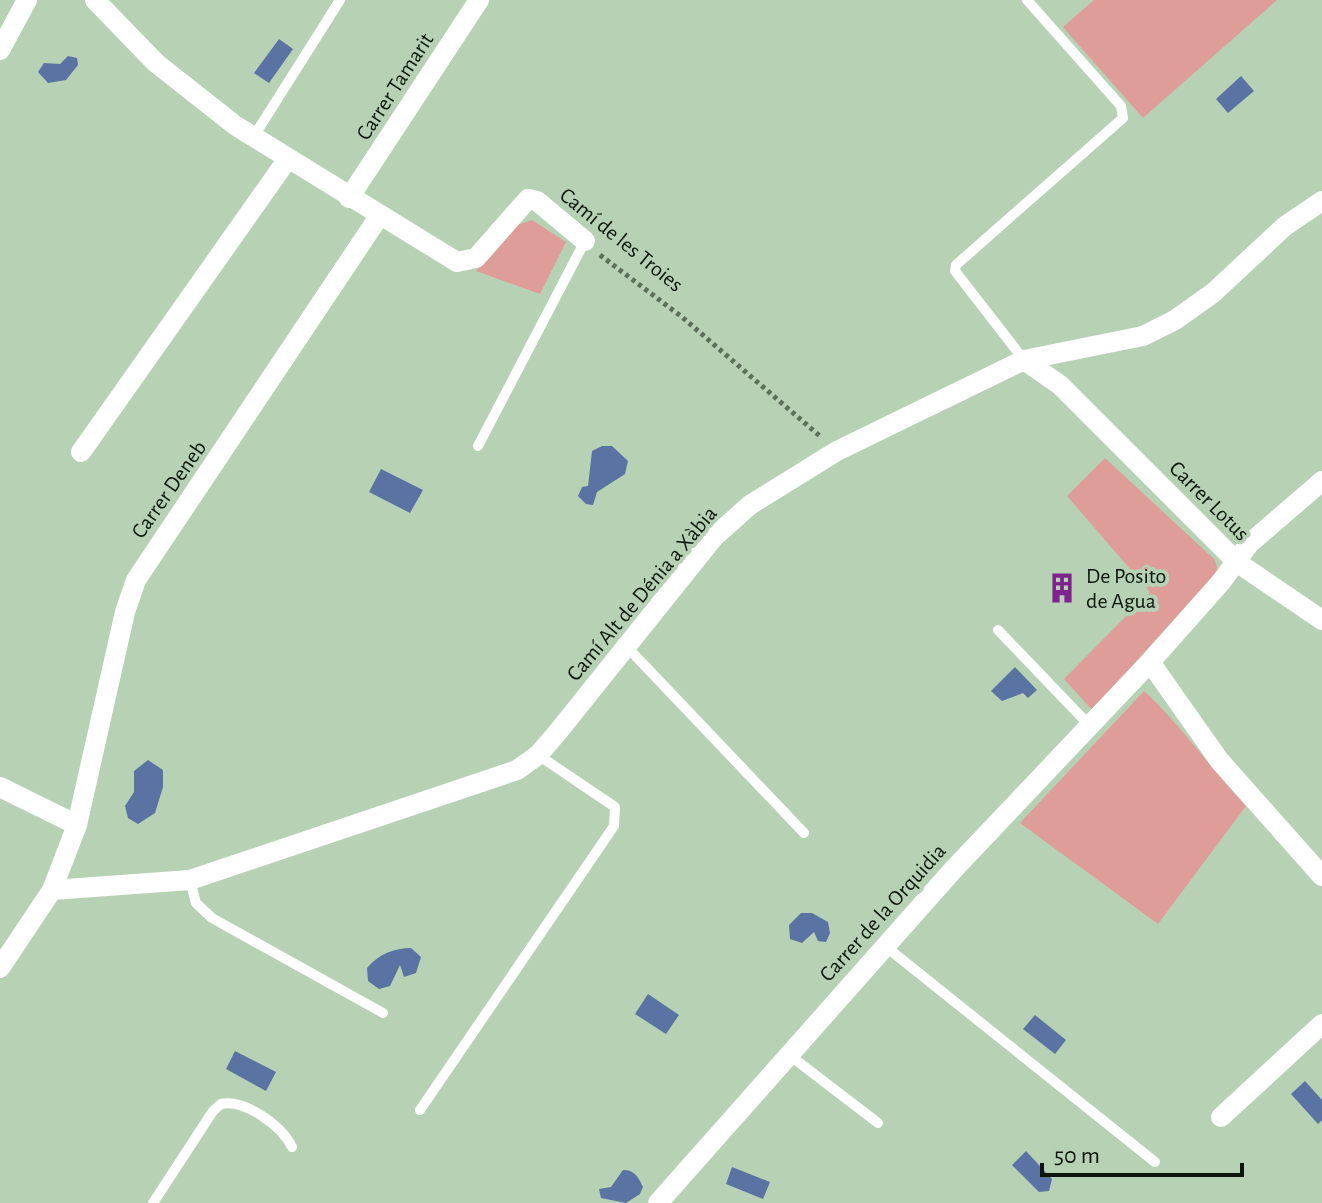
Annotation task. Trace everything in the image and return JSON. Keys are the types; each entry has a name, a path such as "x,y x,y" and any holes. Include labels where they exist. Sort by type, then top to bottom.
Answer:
{"street":[{"path":"0,50 27,0"},
{"name":"Camí de les Troies","path":"95,0 156,63 287,160 457,262 476,258 528,199 537,201 585,241"},
{"name":"Carrer Tamarit","path":"349,198 479,0"},
{"path":"81,452 287,160"},
{"name":"Camí Alt de Dénia a Xàbia","path":"52,890 190,880 506,774 538,755 730,520 837,451 1024,360 1143,336 1175,320 1213,293 1285,226 1322,201"},
{"name":"Carrer Deneb","path":"52,890 77,825 125,612 136,580 380,215"},
{"name":"Carrer Lotus","path":"1024,360 1060,385 1238,563 1150,662"},
{"path":"1322,481 1249,544 1238,563 1322,620"},
{"path":"1150,662 1219,760 1322,876"},
{"name":"Carrer de la Orquidia","path":"658,1203 884,946 1150,662"},
{"path":"0,787 77,825"},
{"path":"0,968 52,890"},
{"path":"1221,1117 1322,1024"}],"lane":[{"path":"254,136 340,0"},
{"path":"1024,360 955,271 956,265 1123,118 1121,106 1027,0"},
{"path":"478,446 585,241"},
{"path":"998,630 1090,726"},
{"path":"628,648 804,833"},
{"path":"420,1110 614,826 615,807 538,755"},
{"path":"190,880 196,903 212,918 383,1013"},
{"path":"884,946 1155,1162"},
{"path":"787,1054 878,1123"},
{"path":"153,1203 213,1111 221,1104 228,1103 255,1113 285,1135 292,1147"}],"path":[{"name":"Camí de les Troies","path":"585,241 754,377 837,451"}],"shaded area":[{"path":"1094,0 1277,0 1143,118 1063,27"},
{"path":"532,220 566,242 540,294 476,271 517,225"},
{"path":"1105,458 1215,560 1218,571 1092,710 1064,679 1150,592 1067,496"},
{"path":"1144,691 1246,806 1158,924 1020,823"}],"water":[{"path":"279,39 293,49 269,83 254,73"},
{"path":"68,56 77,58 78,65 66,80 48,83 38,72 44,63 60,64"},
{"path":"1241,76 1254,91 1228,113 1216,99"},
{"path":"602,446 612,446 628,461 625,474 597,492 593,505 586,504 578,496 582,487 588,486 592,451"},
{"path":"381,469 423,490 410,513 369,492"},
{"path":"1015,667 1037,690 1028,698 1023,693 1002,701 991,691"},
{"path":"148,760 163,770 163,787 155,813 138,824 128,818 125,806 134,792 134,771"},
{"path":"801,913 812,913 828,922 830,933 826,942 818,941 814,932 802,943 790,939 789,925"},
{"path":"411,948 421,957 416,973 404,977 400,965 390,986 379,989 368,981 367,968 377,959 399,949"},
{"path":"648,994 679,1015 666,1034 635,1014"},
{"path":"1035,1015 1066,1040 1055,1054 1023,1029"},
{"path":"235,1051 276,1072 266,1091 226,1069"},
{"path":"1305,1081 1322,1100 1322,1120 1318,1124 1291,1094"},
{"path":"1026,1151 1052,1179 1049,1191 1039,1192 1012,1165"},
{"path":"732,1167 770,1182 763,1199 726,1184"},
{"path":"623,1170 638,1177 643,1187 640,1194 626,1203 601,1198 599,1189 611,1187"}],"place":[{"name":"De Posito de Agua","path":"1062,588"}]}
